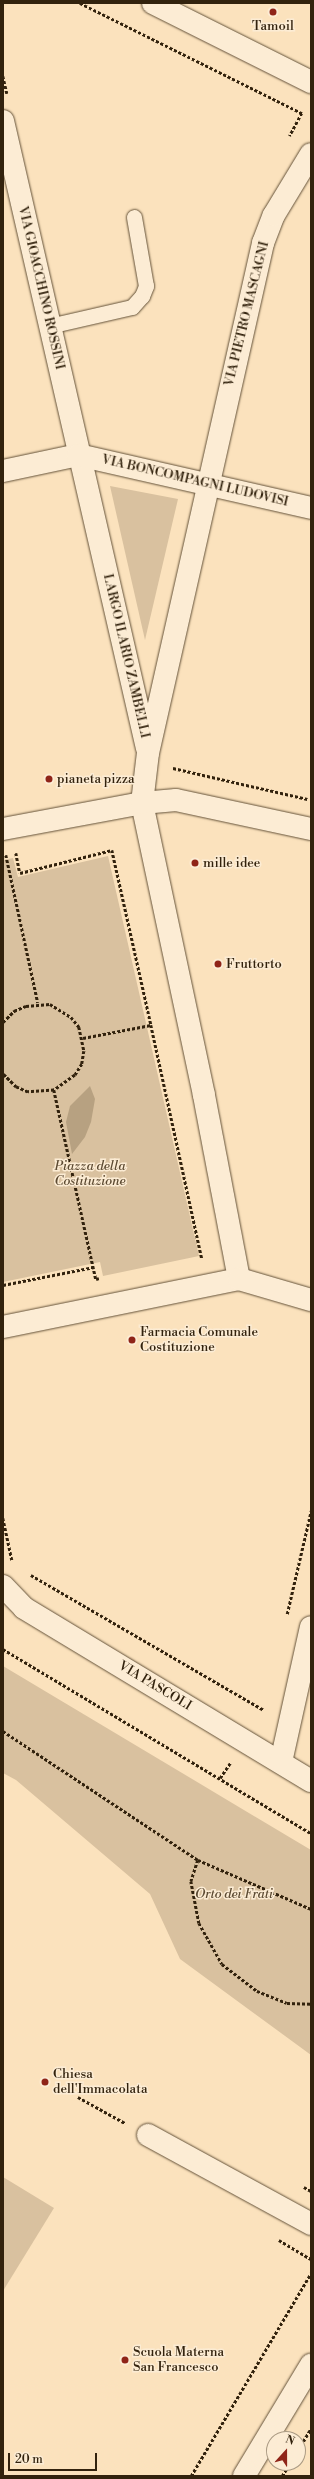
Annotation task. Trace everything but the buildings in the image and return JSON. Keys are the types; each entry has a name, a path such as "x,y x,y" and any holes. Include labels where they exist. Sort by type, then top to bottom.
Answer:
{"street":[{"path":"153,3 311,82"},
{"name":"VIA GIOACCHINO ROSSINI","path":"3,121 78,455"},
{"name":"VIA PIETRO MASCAGNI","path":"207,484 263,243 274,215 311,154"},
{"path":"3,472 78,455"},
{"name":"VIA BONCOMPAGNI LUDOVISI","path":"78,455 311,508"},
{"name":"LARGO ILARIO ZAMBELLI","path":"78,455 148,753"},
{"name":"LARGO ILARIO ZAMBELLI","path":"148,753 207,484"},
{"path":"148,753 142,803 204,1095 239,1279"},
{"path":"3,829 142,803 176,800 311,828"},
{"path":"3,1328 239,1279 311,1300"},
{"name":"VIA PASCOLI","path":"3,1586 24,1608 311,1781"},
{"path":"281,1762 311,1627"},
{"path":"148,2135 311,2224"},
{"path":"244,2476 311,2365"}],"lane":[{"path":"49,326 132,307 142,296 146,286 134,217"}],"path":[{"path":"80,3 302,113 287,141"},
{"path":"166,767 311,800"},
{"path":"38,1003 6,855 16,852 20,873 112,850 202,1258 195,1260"},
{"path":"3,1022 14,1011 38,1003 62,1009 79,1026 83,1038 82,1064 75,1075 54,1090 28,1092 16,1087 3,1074"},
{"path":"83,1038 151,1025"},
{"path":"54,1090 96,1279 104,1277"},
{"path":"3,1285 94,1267"},
{"path":"286,1617 311,1511"},
{"path":"3,1518 12,1563"},
{"path":"26,1571 264,1711 264,1708"},
{"path":"3,1649 311,1833"},
{"path":"3,1731 198,1860 311,1909"},
{"path":"198,1860 191,1881 199,1923 222,1964 258,1991 287,2003 311,2004"},
{"path":"78,2097 148,2135"},
{"path":"304,2187 311,2190"},
{"path":"279,2240 311,2259"},
{"path":"191,2476 311,2273"}],"green space":[{"path":"110,486 178,499 145,640"},
{"name":"Piazza della Costituzione","path":"108,856 199,1256 103,1276 100,1262 3,1282 3,860 13,858 18,877"},
{"name":"Orto dei Frati","path":"3,1666 311,1850 311,2055 180,1959 150,1894 16,1780 3,1773"},
{"path":"3,2177 54,2208 3,2291"}],"shaded area":[{"path":"90,1086 95,1099 91,1122 85,1137 72,1154 66,1122 70,1106"}],"place":[{"name":"Tamoil","path":"273,12"},
{"name":"pianeta pizza","path":"49,779"},
{"name":"mille idee","path":"195,863"},
{"name":"Fruttorto","path":"218,964"},
{"name":"Farmacia Comunale Costituzione","path":"132,1340"},
{"name":"Chiesa dell'Immacolata","path":"45,2082"},
{"name":"Scuola Materna San Francesco","path":"125,2360"}]}
